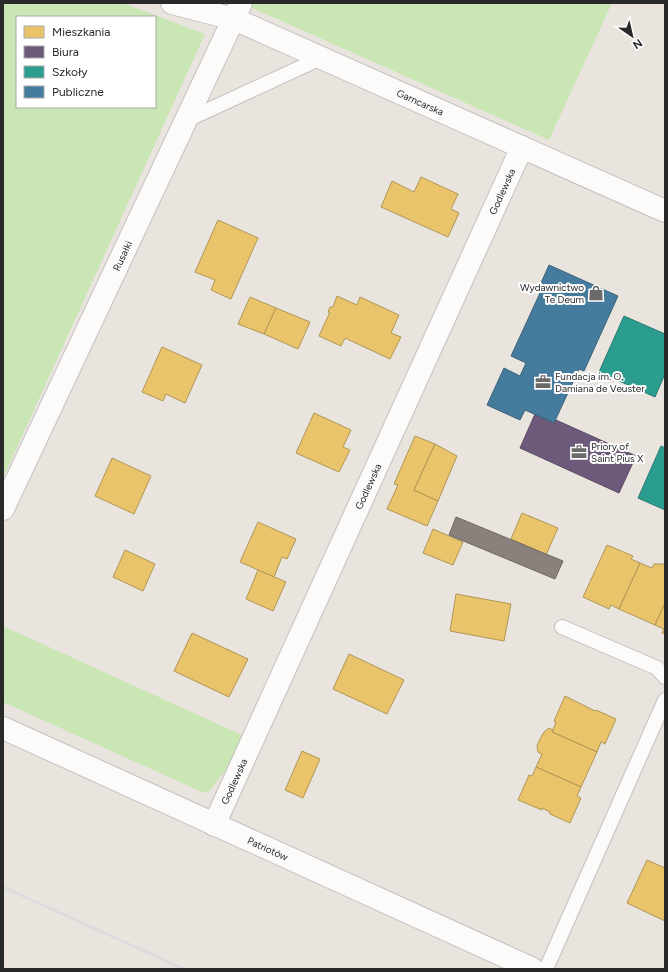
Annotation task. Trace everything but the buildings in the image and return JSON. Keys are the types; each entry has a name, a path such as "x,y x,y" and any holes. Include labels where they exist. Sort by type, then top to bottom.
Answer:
{"street":[{"name":"Garncarska","path":"172,3 238,11 321,58 665,211"},
{"name":"Rusałki","path":"3,509 238,11"},
{"name":"Godlewska","path":"214,825 522,147"},
{"name":"Patriotów","path":"3,728 533,969"}],"lane":[{"path":"187,120 321,58"},
{"path":"562,627 657,668 665,677"},
{"path":"546,969 665,700"}],"green space":[{"path":"3,3 123,3 205,34 3,478"},
{"path":"241,3 612,3 549,140"},
{"path":"3,626 242,735 229,766 209,791 204,793 3,702"}],"railway":[{"path":"3,887 184,969"}],"place":[{"name":"Wydawnictwo Te Deum","path":"596,293"},
{"name":"Fundacja im. O. Damiana de Veuster","path":"543,382"},
{"name":"Priory of Saint Pius X","path":"579,452"}]}
